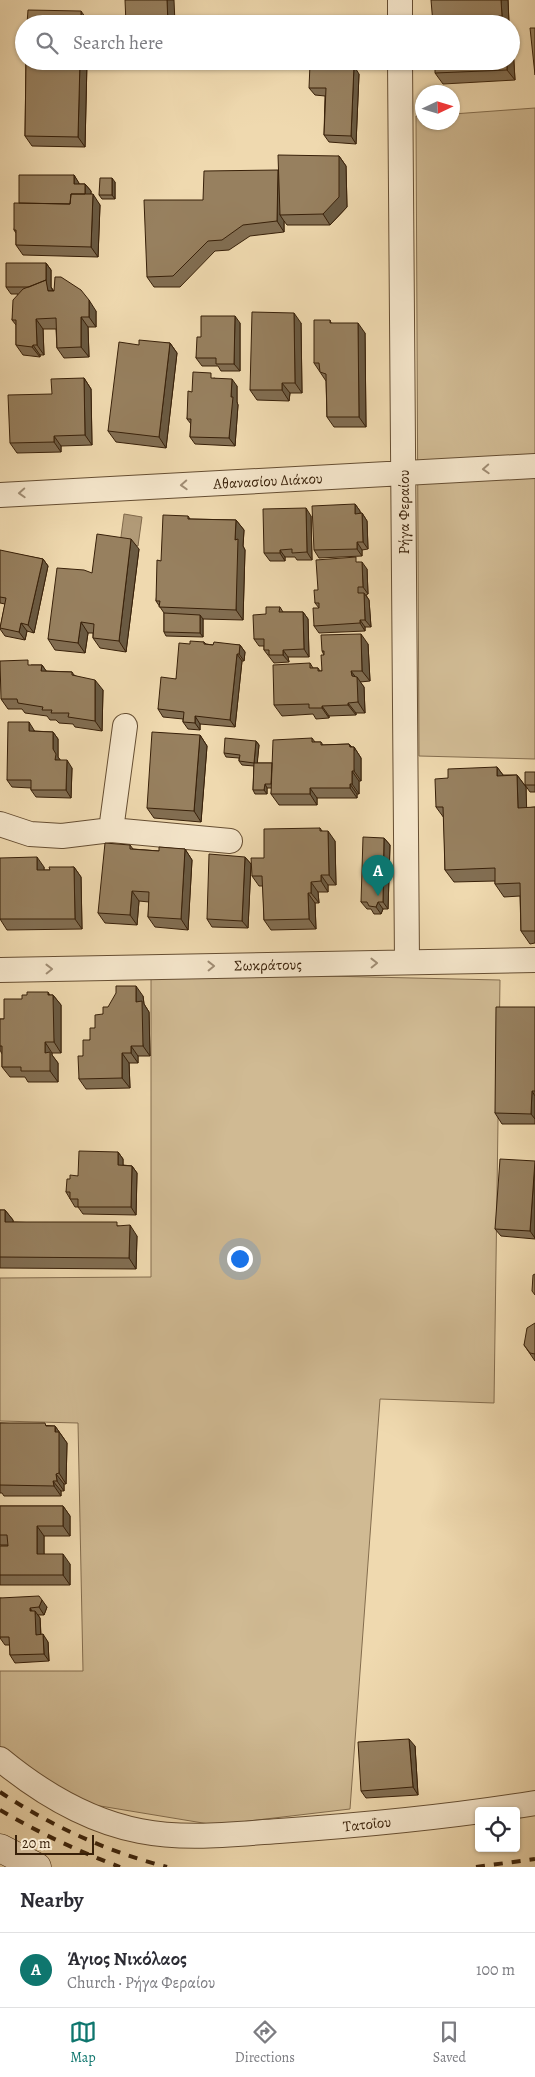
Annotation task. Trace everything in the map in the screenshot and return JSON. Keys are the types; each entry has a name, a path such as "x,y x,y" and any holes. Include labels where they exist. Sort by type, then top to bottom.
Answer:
{"street":[{"path":"400,0 400,15"},
{"name":"Ρήγα Φεραίου","path":"400,70 407,962"},
{"name":"Αθανασίου Διάκου","path":"0,495 535,466"},
{"path":"112,830 125,726"},
{"path":"0,824 30,834 62,836 112,830 230,841"},
{"name":"Σωκράτους","path":"0,970 535,960"},
{"name":"Τατοΐου","path":"0,1759 17,1773 93,1818 140,1831 198,1837 358,1826 535,1802"},
{"path":"0,1848 37,1867"}],"shaded area":[{"path":"535,108 535,759 419,756 416,130 460,130 460,113"},
{"path":"124,514 142,517 138,546 120,544"},
{"path":"151,972 500,980 494,1403 380,1399 350,1809 215,1825 82,1803 0,1751 0,1671 83,1671 78,1423 0,1421 0,1278 151,1277"}],"building":[{"path":"125,0 167,0 168,15 126,15"},
{"path":"431,0 501,0 502,15 432,15"},
{"path":"28,10 81,11 81,15 28,15"},
{"path":"530,28 535,28 535,75"},
{"path":"26,70 80,70 78,137 25,136"},
{"path":"310,70 354,70 351,136 324,135 326,88 309,88"},
{"path":"435,70 507,70 435,73"},
{"path":"278,155 339,156 339,197 323,214 280,215"},
{"path":"278,170 277,221 243,225 222,240 208,241 173,276 147,277 144,200 203,200 204,171"},
{"path":"19,175 74,175 74,184 85,184 85,194 71,194 70,204 19,203"},
{"path":"100,178 112,178 112,195 99,195"},
{"path":"71,194 93,194 91,247 16,245 14,203 70,204"},
{"path":"6,263 46,263 46,280 29,287 6,287"},
{"path":"55,277 61,277 81,290 89,300 89,317 81,317 81,347 57,348 56,318 36,319 37,345 32,347 16,345 16,320 12,320 13,300 23,289 46,280 48,291 54,291"},
{"path":"252,312 294,313 295,383 282,383 282,390 250,390"},
{"path":"201,316 235,316 234,364 216,364 216,358 196,358 197,337 201,337"},
{"path":"314,320 330,320 330,323 358,323 359,417 327,417 326,374 320,372 319,363 314,363"},
{"path":"139,340 170,343 159,437 108,431 119,342 139,345"},
{"path":"193,372 211,373 211,378 232,379 231,397 233,397 229,438 190,437 191,419 187,419 188,391 192,392"},
{"path":"84,378 85,435 54,436 54,442 10,443 8,395 52,394 51,379"},
{"path":"355,504 355,514 362,513 363,542 357,542 357,549 314,550 312,506"},
{"path":"306,508 307,552 292,553 292,549 280,550 280,553 264,553 263,509"},
{"path":"163,515 188,516 188,519 236,520 235,540 238,539 236,610 159,607 160,601 156,601 157,560 161,561"},
{"path":"97,534 131,539 119,641 93,638 94,624 81,622 78,643 48,639 57,568 84,570 92,573"},
{"path":"0,550 43,559 28,625 21,623 19,632 0,628 6,598 0,597"},
{"path":"356,557 356,562 362,562 363,587 358,587 358,593 364,593 365,620 360,620 360,623 314,626 313,608 319,608 319,603 315,603 314,590 318,590 316,560"},
{"path":"266,607 280,607 279,612 303,612 304,649 283,650 283,655 269,655 269,650 264,650 264,639 254,639 253,615 266,614"},
{"path":"164,613 200,615 200,633 164,632"},
{"path":"361,634 362,671 351,671 352,676 357,677 358,702 348,703 348,705 322,706 322,708 309,708 309,704 274,705 273,665 310,663 310,668 318,668 318,671 322,671 321,655 324,655 324,651 322,651 321,635"},
{"path":"190,641 213,645 214,642 240,645 239,654 237,654 230,720 195,716 195,723 183,722 184,712 158,709 161,677 176,679 179,643 190,644"},
{"path":"28,660 28,665 42,665 41,671 72,672 72,675 95,680 95,721 68,717 69,713 51,713 52,710 42,710 43,707 18,703 17,699 1,699 0,661"},
{"path":"8,722 29,722 29,731 53,732 55,760 67,760 66,790 31,790 31,780 7,780"},
{"path":"152,732 200,735 194,811 147,808"},
{"path":"225,738 256,741 254,763 239,761 240,755 224,753"},
{"path":"312,738 312,742 321,742 321,745 349,744 350,747 354,747 354,771 352,771 352,784 350,784 350,788 310,788 310,794 271,794 273,740"},
{"path":"254,763 272,763 271,784 265,784 264,790 253,790"},
{"path":"497,767 497,776 517,775 518,808 535,807 535,931 521,931 520,883 495,884 495,868 445,870 443,807 436,807 435,779 448,778 448,769"},
{"path":"525,772 535,772 535,785 525,785"},
{"path":"320,828 320,831 328,831 329,875 321,875 321,881 311,882 311,893 308,893 309,919 264,920 262,876 252,876 251,858 264,858 264,829"},
{"path":"363,837 384,838 383,902 378,902 376,907 369,906 367,902 361,902"},
{"path":"105,843 130,845 130,849 159,851 159,847 185,849 181,919 148,917 149,892 132,891 130,915 98,913"},
{"path":"209,854 245,857 242,921 207,919"},
{"path":"37,857 37,870 50,870 49,867 74,867 75,919 0,919 0,858"},
{"path":"116,986 136,986 136,1002 142,1001 143,1046 131,1046 131,1053 122,1053 122,1078 79,1079 78,1056 83,1056 83,1040 90,1040 90,1028 95,1028 95,1015 103,1014 103,1007 108,1007 116,993"},
{"path":"27,992 48,992 48,995 53,995 54,1042 45,1042 45,1053 50,1052 50,1071 21,1071 21,1067 2,1067 0,1019 4,1019 4,999 22,999 22,995 27,995"},
{"path":"496,1007 535,1007 535,1091 532,1091 531,1114 495,1113"},
{"path":"79,1151 118,1152 118,1165 132,1166 131,1207 78,1207 78,1199 70,1199 70,1192 66,1192 67,1179 70,1179 70,1175 78,1176"},
{"path":"500,1159 535,1161 530,1231 495,1229"},
{"path":"0,1210 5,1210 5,1222 117,1222 117,1226 130,1225 129,1258 0,1257"},
{"path":"535,1274 535,1295 532,1291 533,1275"},
{"path":"535,1323 535,1354 530,1353 524,1345 527,1328"},
{"path":"0,1423 45,1423 46,1426 55,1426 55,1432 59,1432 59,1473 56,1474 57,1481 53,1481 54,1486 0,1485"},
{"path":"0,1506 63,1506 63,1526 37,1526 37,1554 63,1554 63,1575 0,1575 0,1546 8,1546 7,1535 0,1535"},
{"path":"39,1596 42,1600 39,1607 30,1608 30,1611 35,1611 36,1635 43,1634 44,1654 10,1655 9,1637 0,1637 0,1598"},
{"path":"409,1739 413,1787 361,1791 358,1742"}],"railway":[{"path":"0,1792 39,1816 80,1837 123,1854 167,1867"},
{"path":"0,1810 59,1841 120,1867"},
{"path":"476,1867 535,1859"}],"place":[{"name":"Άγιος Νικόλαος","path":"378,896"}]}
